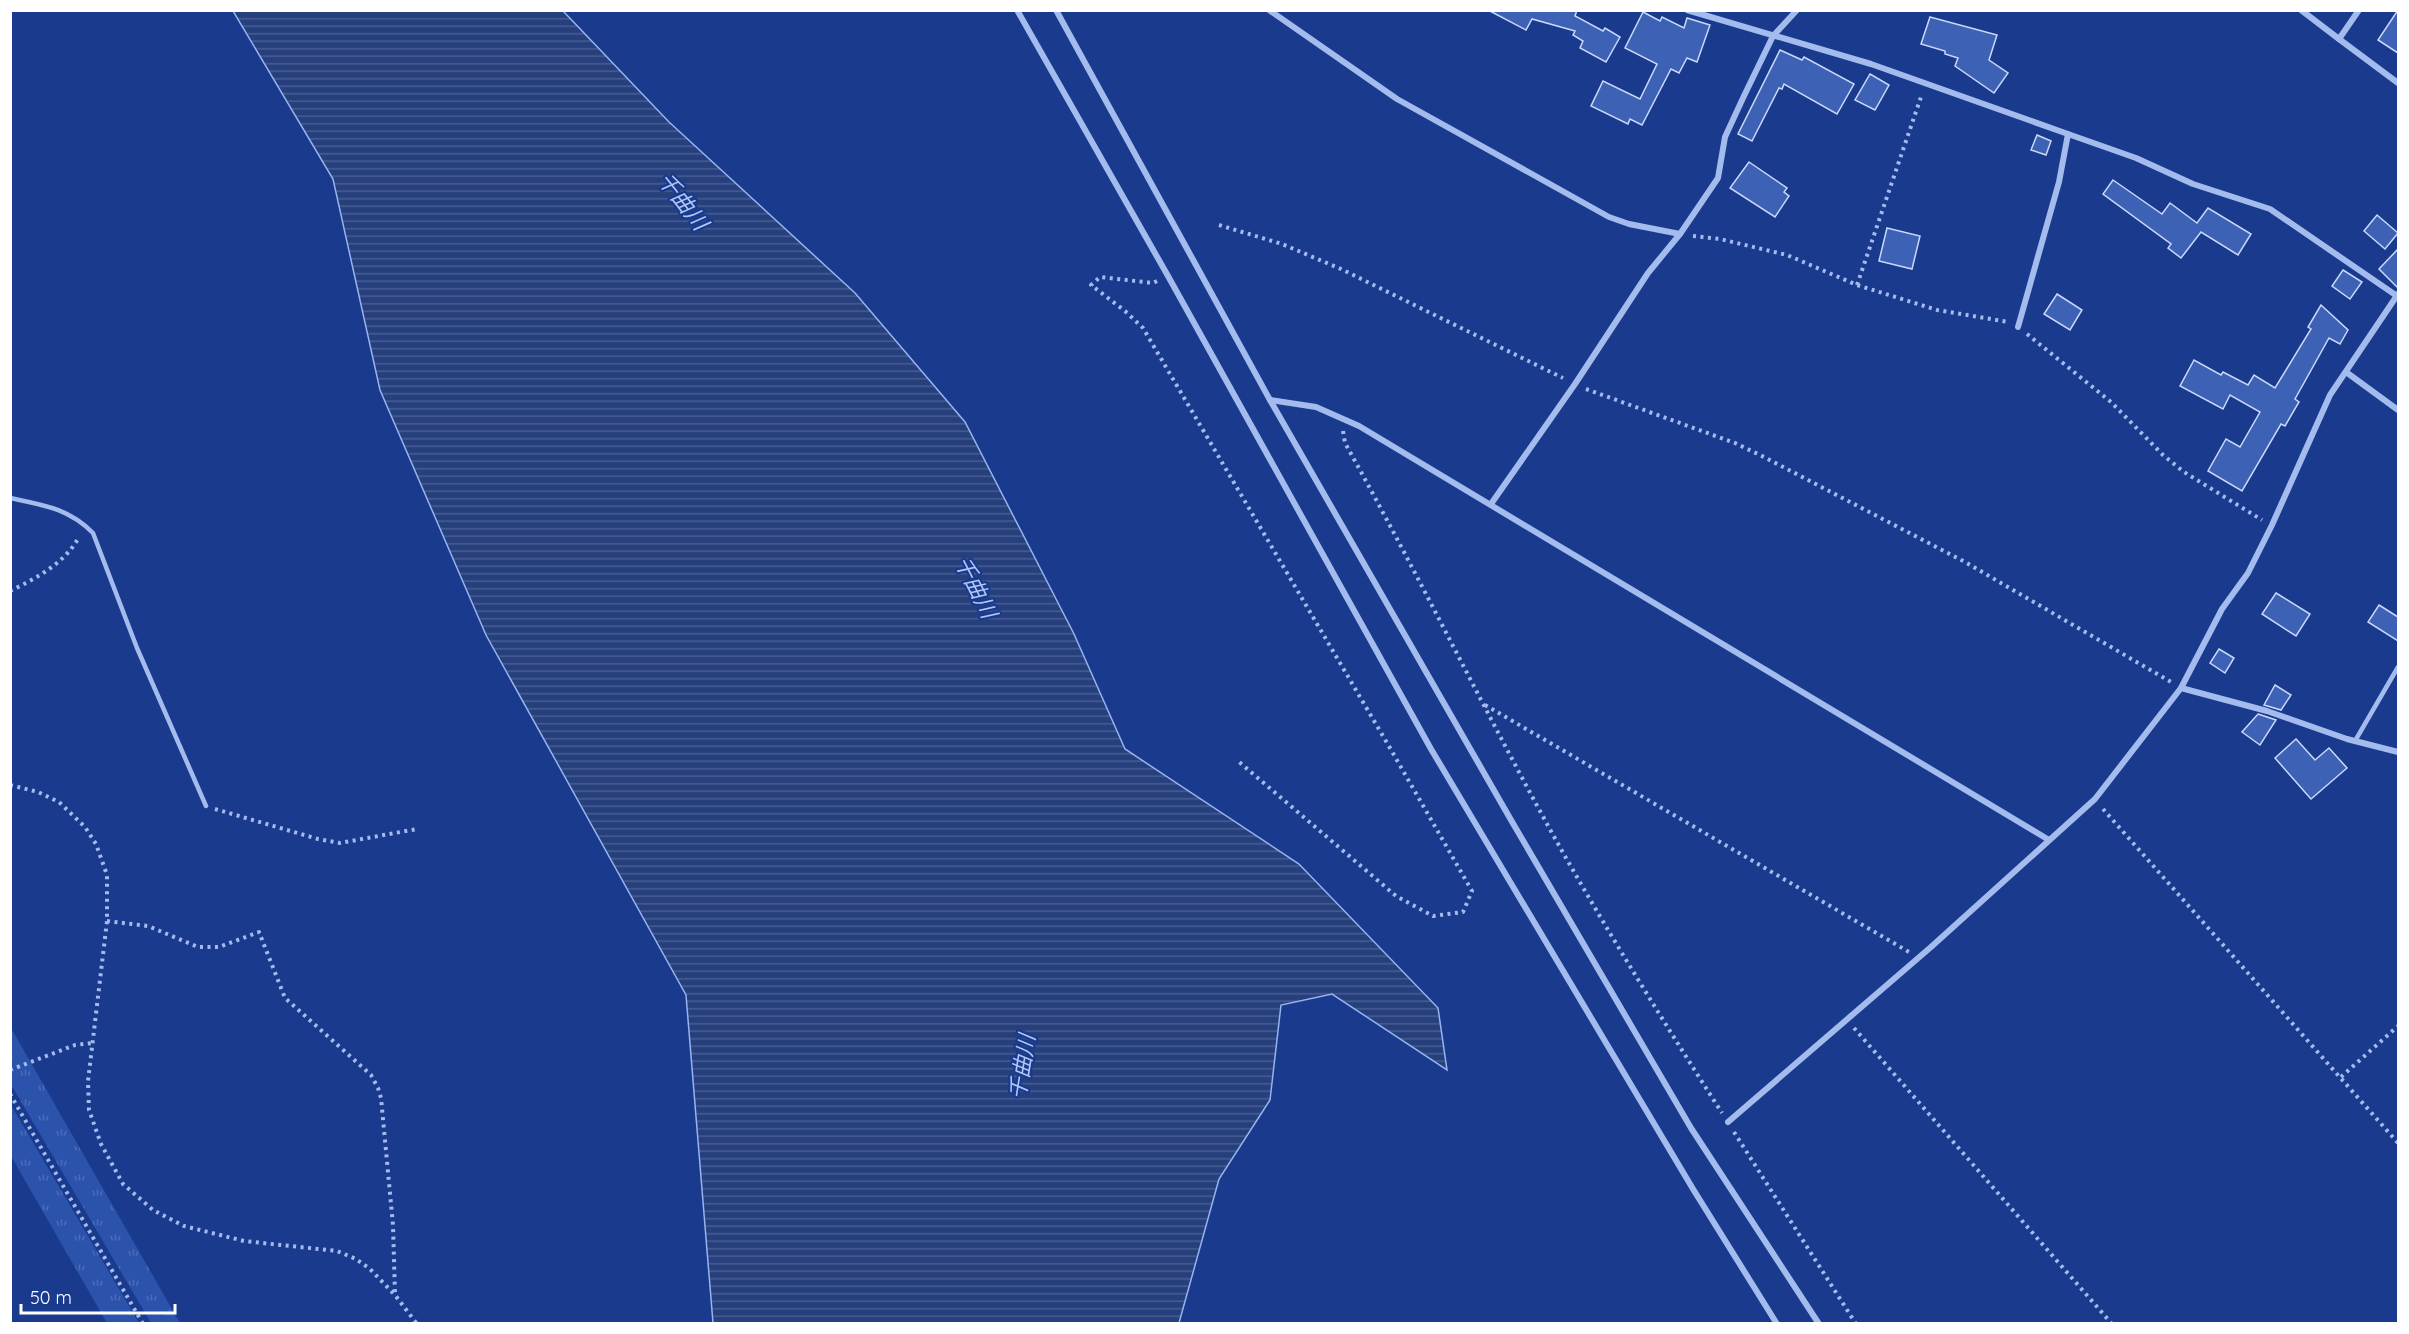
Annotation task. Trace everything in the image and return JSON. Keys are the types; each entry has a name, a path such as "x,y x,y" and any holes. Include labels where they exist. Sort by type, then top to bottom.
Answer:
{"street":[{"path":"1017,10 1431,749 1693,1189 1777,1323"},
{"path":"1056,10 1270,400 1691,1128 1819,1323"},
{"path":"1269,10 1397,99 1609,217 1629,224 1680,234"},
{"path":"1280,19 1281,10"},
{"path":"1687,10 1871,64 2136,158 2193,184 2270,209 2398,295 2330,395 2248,573 2222,609 2181,688 2095,799 1919,957 1728,1122"},
{"path":"1491,504 1575,384 1648,273 1680,234 1718,178 1725,137 1773,36 1797,10"},
{"path":"2301,10 2398,83"},
{"path":"2339,39 2359,10"},
{"path":"2018,327 2059,182 2068,134"},
{"path":"2346,372 2398,410"},
{"path":"1270,400 1316,407 1359,426 2049,840"},
{"path":"2181,688 2267,711 2355,741 2398,752"}],"lane":[{"path":"10,498 69,513 93,533 137,648 206,806"},
{"path":"2355,741 2398,668"}],"path":[{"path":"1857,285 1925,85"},
{"path":"1219,225 1282,244 1341,269 1575,384 1735,443 1965,562 2181,688"},
{"path":"1680,234 1720,239 1787,255 1857,285 1937,310 2008,322 2018,327 2086,380 2163,455 2184,472 2271,525"},
{"path":"1168,276 1154,283 1100,277 1091,285 1125,310 1143,328 1472,891 1463,912 1433,916 1396,896 1238,761"},
{"path":"1341,418 1345,443 1403,546 1553,836 1678,1045 1856,1323"},
{"path":"10,591 47,571 70,553 86,526"},
{"path":"1485,704 1919,957"},
{"path":"10,785 39,792 59,802 84,827 96,844 107,875 107,921 88,1081 89,1110 101,1144 123,1184 153,1210 184,1226 244,1241 337,1251 356,1259 370,1269 395,1295 417,1323"},
{"path":"2095,799 2398,1143"},
{"path":"206,806 318,839 340,843 417,829"},
{"path":"107,921 148,926 198,947 219,947 259,932 285,998 371,1075 381,1098 393,1225 395,1295"},
{"path":"1846,1019 2112,1323"},
{"path":"2341,1077 2398,1026"},
{"path":"10,1070 75,1045 92,1043"},
{"path":"10,1094 143,1323"}],"green space":[{"path":"11,1028 180,1323 151,1323 10,1085"},
{"path":"11,1105 139,1323 107,1323 11,1156"}],"water":[{"name":"千曲川","path":"233,11 563,11 669,122 855,293 965,422 1074,634 1125,749 1299,864 1438,1008 1447,1070 1332,994 1281,1005 1270,1100 1219,1179 1179,1323 713,1323 686,995 486,635 380,390 333,179"}],"building":[{"path":"1488,10 1577,10 1575,16 1603,31 1605,28 1620,37 1606,62 1580,48 1583,41 1573,35 1575,31 1532,19 1526,30"},
{"path":"2398,10 2398,53 2378,40"},
{"path":"1643,12 1660,21 1662,17 1684,28 1687,18 1710,25 1697,62 1687,58 1679,73 1671,69 1642,125 1630,119 1628,124 1591,106 1603,81 1640,99 1657,64 1625,48"},
{"path":"1930,17 1997,35 1989,60 2008,73 1994,93 1955,66 1958,58 1945,54 1945,51 1921,44"},
{"path":"1780,50 1802,60 1804,57 1854,84 1837,114 1784,84 1782,89 1779,88 1752,141 1738,134"},
{"path":"1870,74 1889,85 1875,110 1855,100"},
{"path":"2037,135 2051,141 2046,155 2031,150"},
{"path":"1749,162 1787,188 1784,192 1789,196 1775,217 1730,188"},
{"path":"2113,180 2162,214 2170,203 2197,223 2208,208 2251,234 2238,255 2201,232 2181,258 2168,248 2171,244 2103,194"},
{"path":"2377,215 2398,233 2385,249 2364,231"},
{"path":"1887,228 1920,236 1912,269 1879,261"},
{"path":"2398,249 2398,288 2379,269"},
{"path":"2343,270 2362,282 2350,299 2332,286"},
{"path":"2057,294 2082,310 2070,330 2044,314"},
{"path":"2321,305 2348,330 2340,344 2329,338 2295,399 2299,402 2285,426 2281,424 2242,491 2208,471 2226,439 2240,447 2260,412 2230,395 2223,409 2180,386 2194,360 2221,375 2223,372 2248,385 2254,375 2275,388 2311,329 2308,327"},
{"path":"2276,593 2310,614 2296,636 2262,614"},
{"path":"2379,605 2398,617 2398,641 2368,622"},
{"path":"2219,649 2234,658 2225,673 2210,663"},
{"path":"2275,685 2291,695 2281,710 2264,705"},
{"path":"2258,714 2276,720 2260,745 2242,732"},
{"path":"2296,739 2315,760 2329,748 2347,768 2311,799 2275,758"}]}
